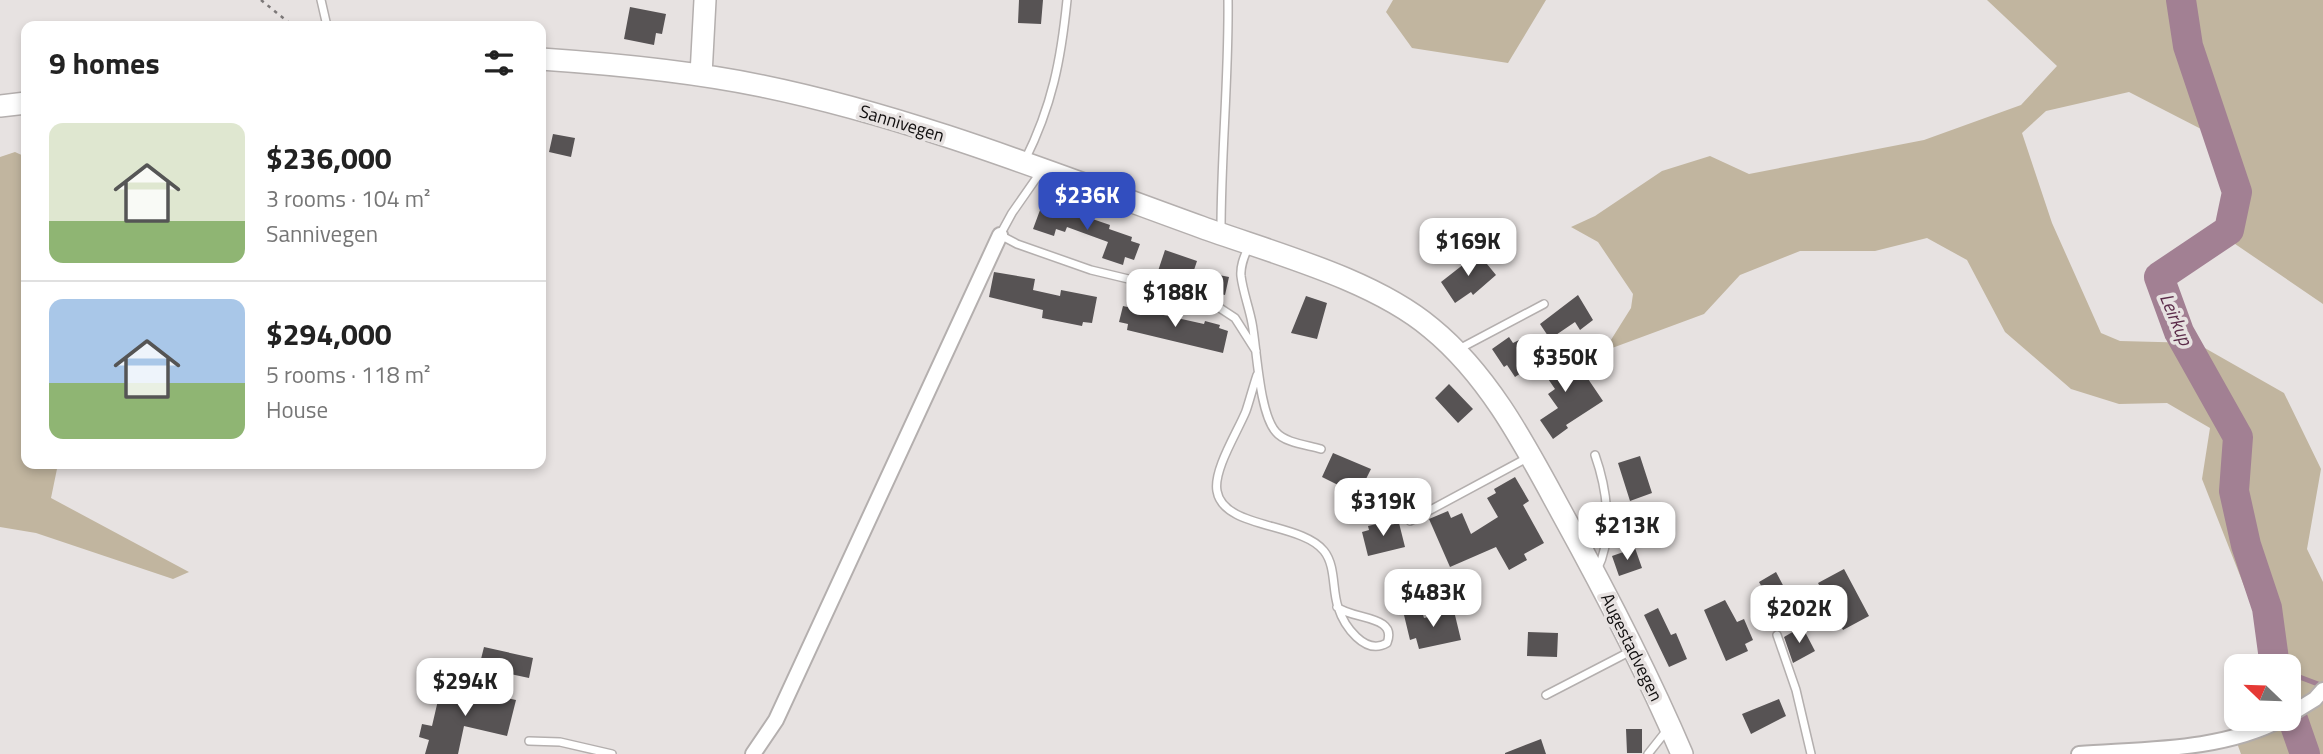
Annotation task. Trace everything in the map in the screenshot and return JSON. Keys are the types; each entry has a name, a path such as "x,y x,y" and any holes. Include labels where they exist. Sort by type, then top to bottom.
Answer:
{"main road":[{"path":"701,75 705,0"},
{"name":"Sannivegen","path":"546,60 701,75 843,104 1033,166 1250,244"},
{"path":"0,106 21,104"},
{"name":"Augestadvegen","path":"1250,244 1382,296 1432,328 1456,351 1511,422 1531,456 1635,649 1682,754"}],"street":[{"path":"753,754 776,720 1000,235"},
{"path":"2301,707 2319,694 2323,713"},
{"path":"2079,754 2169,750 2249,732"}],"lane":[{"path":"321,0 326,21"},
{"path":"1067,0 1053,92 1033,166 1000,235 1027,248 1091,270 1203,297 1235,318 1256,351"},
{"path":"1221,234 1228,0"},
{"path":"1250,244 1242,262 1241,275 1256,351 1257,375 1276,433 1321,449"},
{"path":"1456,351 1544,304"},
{"path":"1257,375 1246,410 1220,470 1216,489 1226,509 1304,536 1324,551 1328,558 1338,607 1346,625 1359,639 1375,646 1387,643 1387,627 1373,620 1346,614 1338,607"},
{"path":"1595,455 1601,476 1607,538 1605,552 1595,574"},
{"path":"1410,521 1531,456"},
{"path":"1777,635 1796,690 1811,754"},
{"path":"1546,695 1635,649"},
{"path":"1648,754 1670,727"},
{"path":"529,741 560,742 612,754"}],"path":[{"path":"261,0 287,21"}],"shaded area":[{"path":"1393,0 1546,0 1508,63 1412,48 1386,12"},
{"path":"1987,0 2323,0 2323,304 2219,233 2246,189 2237,158 2203,130 2129,92 2046,111 2022,133 2052,223 2101,333 2120,341 2196,343 2284,393 2321,469 2307,549 2323,582 2323,754 2241,754 2237,743 2265,732 2301,732 2301,654 2271,654 2202,479 2210,428 2167,403 2119,404 2071,389 2005,332 1967,260 1927,238 1875,251 1800,251 1740,275 1704,314 1604,351 1631,308 1633,294 1598,242 1571,227 1595,216 1662,171 1710,156 1749,174 1924,140 2021,105 2057,66"},
{"path":"15,152 21,155 21,469 57,469 51,498 189,572 173,579 36,533 0,527 0,157"}],"building":[{"path":"1019,0 1043,0 1041,24 1018,23"},
{"path":"630,7 666,14 662,34 656,33 654,45 624,39"},
{"path":"553,134 575,138 571,157 549,152"},
{"path":"1043,202 1110,225 1109,229 1132,237 1131,241 1140,244 1134,260 1125,257 1123,265 1102,258 1108,242 1067,227 1065,232 1056,229 1054,236 1033,229"},
{"path":"1165,250 1197,261 1194,270 1229,277 1225,295 1207,291 1207,288 1158,271"},
{"path":"1478,253 1496,275 1473,295 1471,292 1455,303 1441,282"},
{"path":"994,272 1035,279 1033,290 1060,296 1061,290 1097,297 1092,323 1083,322 1082,326 1042,318 1043,310 989,297"},
{"path":"1578,295 1593,320 1580,330 1575,322 1550,339 1540,324"},
{"path":"1306,296 1327,303 1317,339 1291,333"},
{"path":"1123,306 1220,325 1219,328 1228,331 1223,353 1127,330 1128,324 1119,322"},
{"path":"1509,337 1513,343 1519,340 1535,364 1515,377 1507,365 1504,367 1492,349"},
{"path":"1544,345 1567,380 1582,370 1603,401 1566,425 1568,428 1553,439 1540,420 1558,408 1548,394 1555,389 1531,354"},
{"path":"1449,384 1473,409 1458,423 1435,398"},
{"path":"1333,453 1371,469 1358,495 1322,477"},
{"path":"1640,456 1652,493 1630,501 1618,463"},
{"path":"1515,477 1529,501 1523,505 1544,543 1524,554 1527,560 1509,570 1496,547 1450,567 1429,519 1448,511 1451,518 1462,513 1471,534 1498,517 1487,498 1496,493 1494,489"},
{"path":"1389,521 1390,525 1399,523 1405,547 1368,556 1362,532 1369,530 1368,526"},
{"path":"1635,548 1642,568 1619,576 1612,556"},
{"path":"1844,569 1869,616 1843,630 1818,583"},
{"path":"1776,572 1785,589 1768,598 1759,582"},
{"path":"1725,600 1737,622 1744,619 1753,640 1745,644 1748,651 1726,661 1704,610"},
{"path":"1658,608 1671,635 1676,633 1687,659 1669,667 1644,615"},
{"path":"1422,611 1424,618 1454,611 1461,640 1419,649 1416,638 1410,640 1404,615"},
{"path":"1796,630 1797,634 1804,630 1815,651 1793,663 1784,637"},
{"path":"1528,632 1558,633 1557,657 1527,656"},
{"path":"484,647 533,658 529,678 479,667"},
{"path":"442,683 516,700 507,736 464,726 458,754 425,754 429,740 419,737 422,724 432,726"},
{"path":"1779,699 1786,716 1751,734 1742,714"},
{"path":"1626,729 1642,729 1642,753 1627,753"},
{"path":"1541,739 1546,754 1505,754 1505,753"}],"waterway":[{"name":"Leirkup","path":"2181,0 2188,46 2237,192 2229,230 2159,277 2179,332 2238,437 2234,491 2246,545 2267,608 2273,654"},
{"path":"2301,678 2323,686"},
{"path":"2297,732 2305,754"}]}
